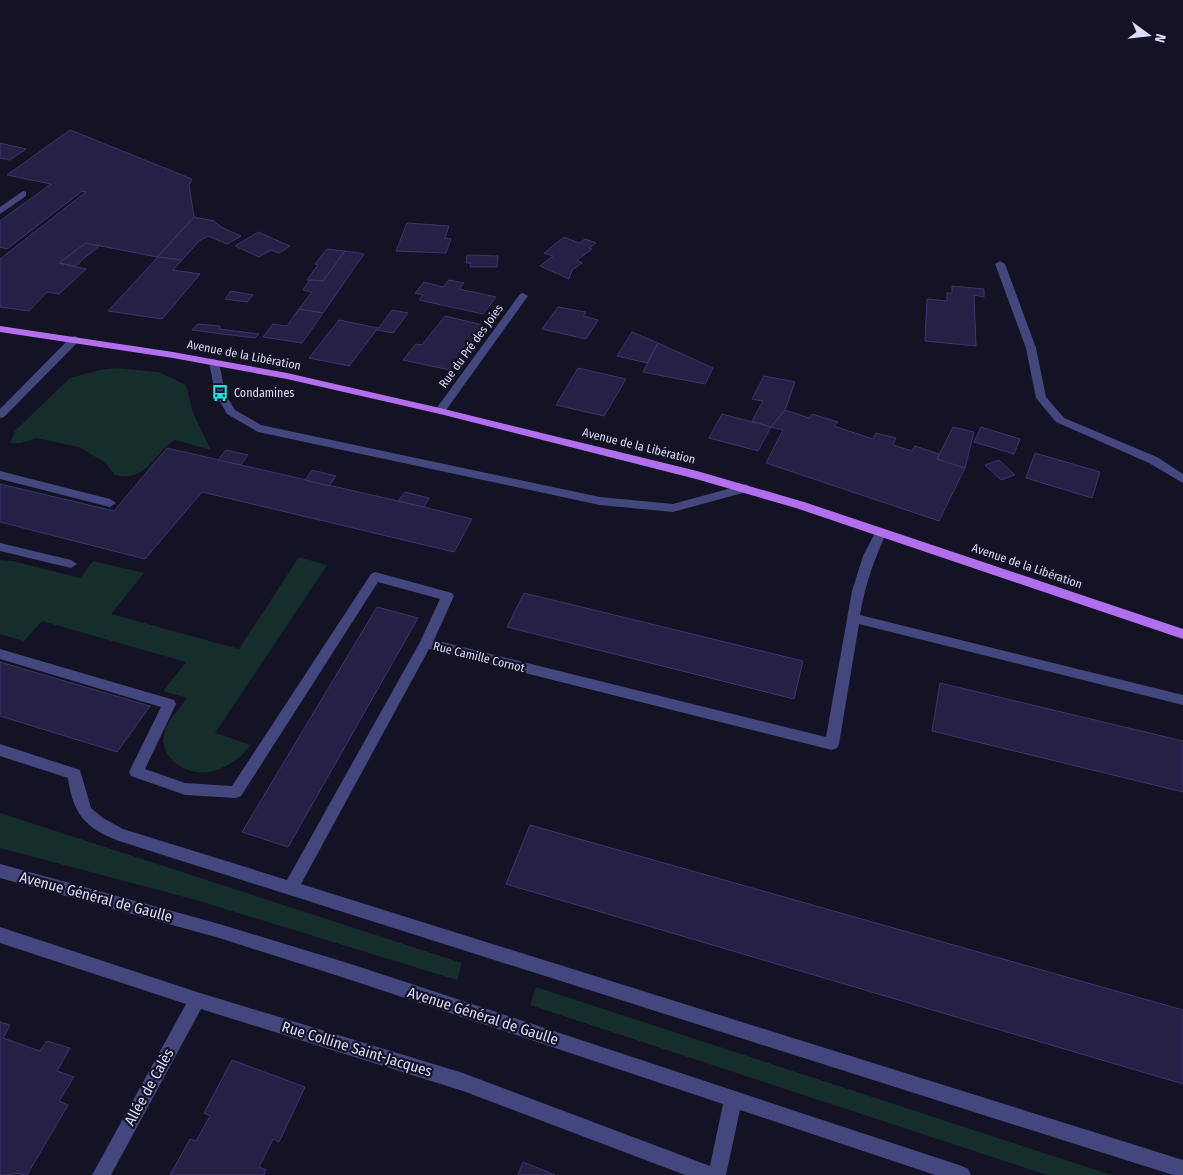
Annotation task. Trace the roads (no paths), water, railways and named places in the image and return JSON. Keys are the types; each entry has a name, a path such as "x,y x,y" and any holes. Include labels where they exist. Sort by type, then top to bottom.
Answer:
{"main road":[{"name":"Avenue de la Libération","path":"0,329 75,339 287,376 440,411 746,488 1183,634"}],"street":[{"path":"0,211 23,194"},
{"path":"1000,264 1031,348 1041,398 1060,420 1153,460 1183,479"},
{"name":"Rue du Pré des Joies","path":"440,411 523,296"},
{"path":"0,415 75,339"},
{"path":"214,362 220,393 231,412 258,428 600,501 673,508 746,488"},
{"path":"0,475 110,503"},
{"name":"Rue Camille Cornot","path":"291,887 426,643 832,744 858,591 869,556 881,532"},
{"path":"0,547 71,564"},
{"path":"0,654 169,704 136,772 186,789 236,792 375,577 448,596 426,643"},
{"path":"854,618 1183,700"},
{"path":"0,750 75,774 79,803 93,822 119,834 1183,1169"},
{"name":"Avenue Général de Gaulle","path":"0,871 216,930 317,961 962,1175"},
{"name":"Rue Colline Saint-Jacques","path":"0,935 197,1000 463,1082 709,1175"},
{"name":"Allée de Calès","path":"101,1175 197,1000"},
{"path":"717,1175 733,1100"}],"place":[{"name":"Condamines","path":"220,393"}]}
